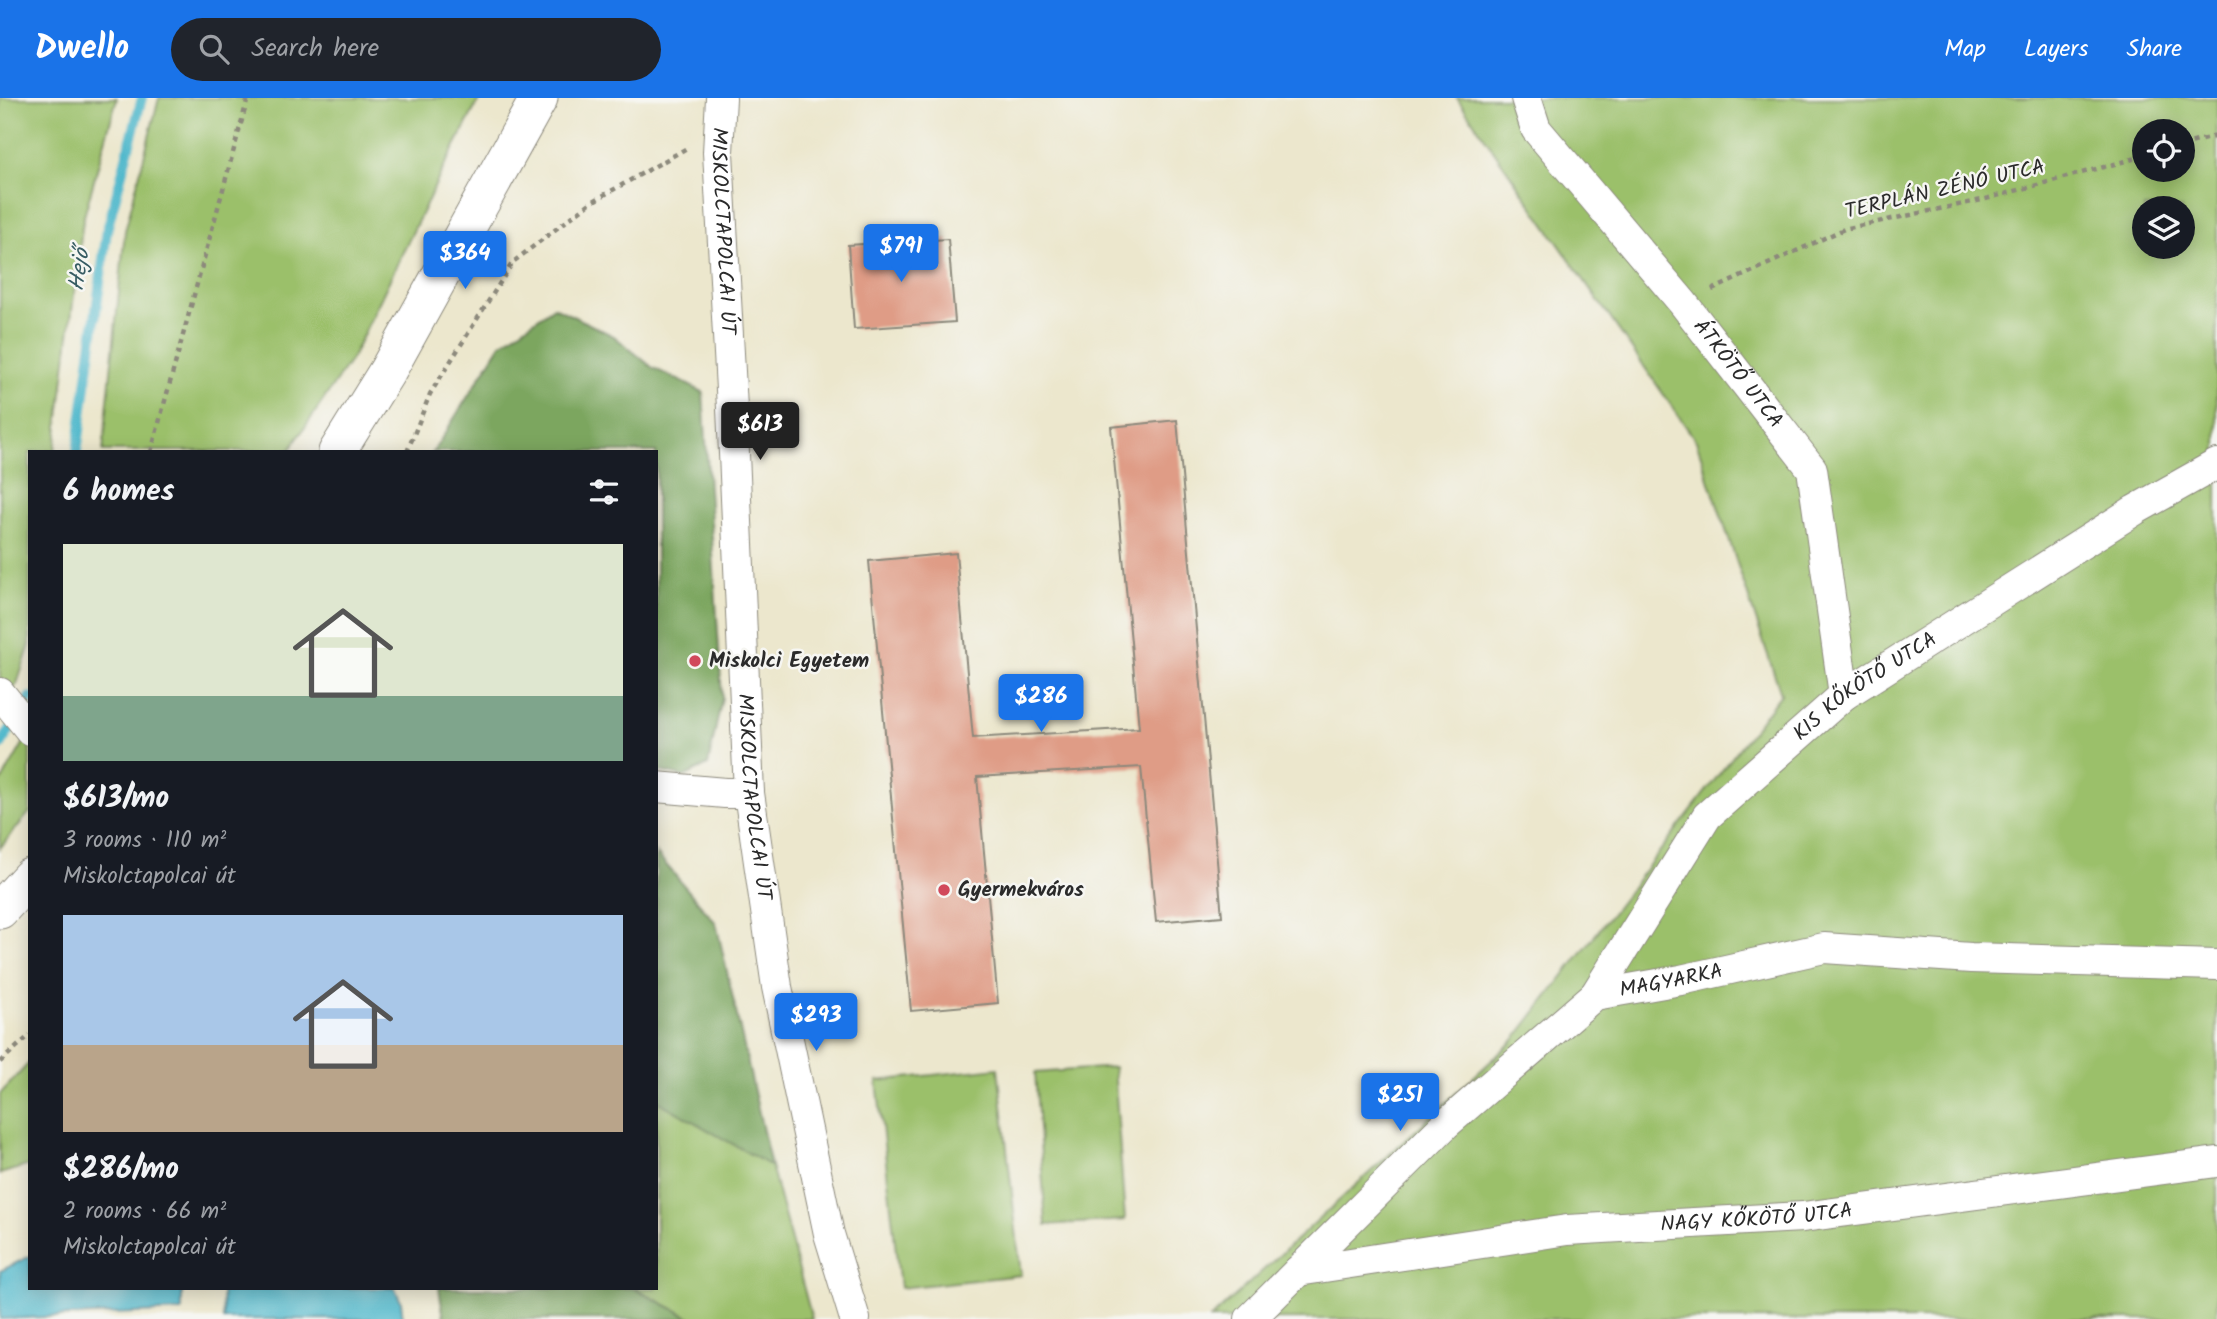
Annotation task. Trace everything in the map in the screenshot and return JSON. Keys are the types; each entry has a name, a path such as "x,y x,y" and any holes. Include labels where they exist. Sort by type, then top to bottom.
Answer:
{"street":[{"path":"338,450 388,370 539,98"},
{"name":"MISKOLCTAPOLCAI ÚT","path":"721,98 718,152 749,793 777,987 829,1234 855,1319"},
{"name":"ÁTKÖTŐ UTCA","path":"1526,98 1536,129 1683,303 1812,469 1844,695"},
{"name":"KIS KŐKÖTŐ UTCA","path":"1595,995 1707,816 1844,695 2135,510 2217,464"},
{"path":"0,691 28,719"},
{"path":"0,691 28,727"},
{"path":"658,787 749,793"},
{"path":"0,910 28,879"},
{"name":"MAGYARKA","path":"1250,1319 1445,1125 1595,995 1681,980 1824,948 1972,958 2217,965"},
{"name":"NAGY KŐKÖTŐ UTCA","path":"1298,1271 1567,1230 1803,1217 2217,1162"}],"path":[{"path":"152,450 248,98"},
{"path":"408,450 430,394 513,262 590,203 719,132"},
{"path":"2195,142 2217,136"},
{"name":"TERPLÁN ZÉNÓ UTCA","path":"1683,303 1844,229 1982,200 2132,159"},
{"path":"0,1062 28,1037"}],"green space":[{"path":"0,98 117,98 83,220 55,450 28,450 28,651 17,684 0,707"},
{"path":"159,98 480,98 353,356 290,450 103,450 125,231"},
{"path":"1457,98 2217,98 2217,1319 1210,1319 1515,1039 1781,694 1696,441"},
{"path":"554,307 614,336 653,368 703,392 722,698 708,765 684,777 658,770 658,450 434,450 501,344"},
{"path":"28,735 28,814 0,848 0,784"},
{"path":"658,855 716,923 771,1166 658,1101"},
{"path":"28,1064 28,1166 0,1174 0,1094"},
{"path":"1114,1067 1125,1220 1046,1225 1035,1073"},
{"path":"998,1068 1021,1275 900,1288 877,1081"},
{"path":"658,1101 771,1166 812,1319 693,1319 637,1290 658,1290"},
{"path":"439,1290 637,1290 693,1319 444,1319"}],"water":[{"path":"28,1257 28,1290 182,1290 182,1311 0,1319 0,1271"},
{"path":"222,1290 396,1290 401,1302 403,1319 223,1319"}],"building":[{"path":"948,239 955,322 854,329 848,245"},
{"path":"1177,420 1222,916 1156,922 1141,767 977,777 998,1003 911,1011 869,561 956,553 973,738 1139,728 1111,427"}],"waterway":[{"name":"Hejő","path":"77,450 107,230 142,98"},
{"name":"Hejő","path":"0,746 28,700"}],"place":[{"name":"Miskolci Egyetem","path":"695,661"},
{"name":"Gyermekváros","path":"944,890"}]}
